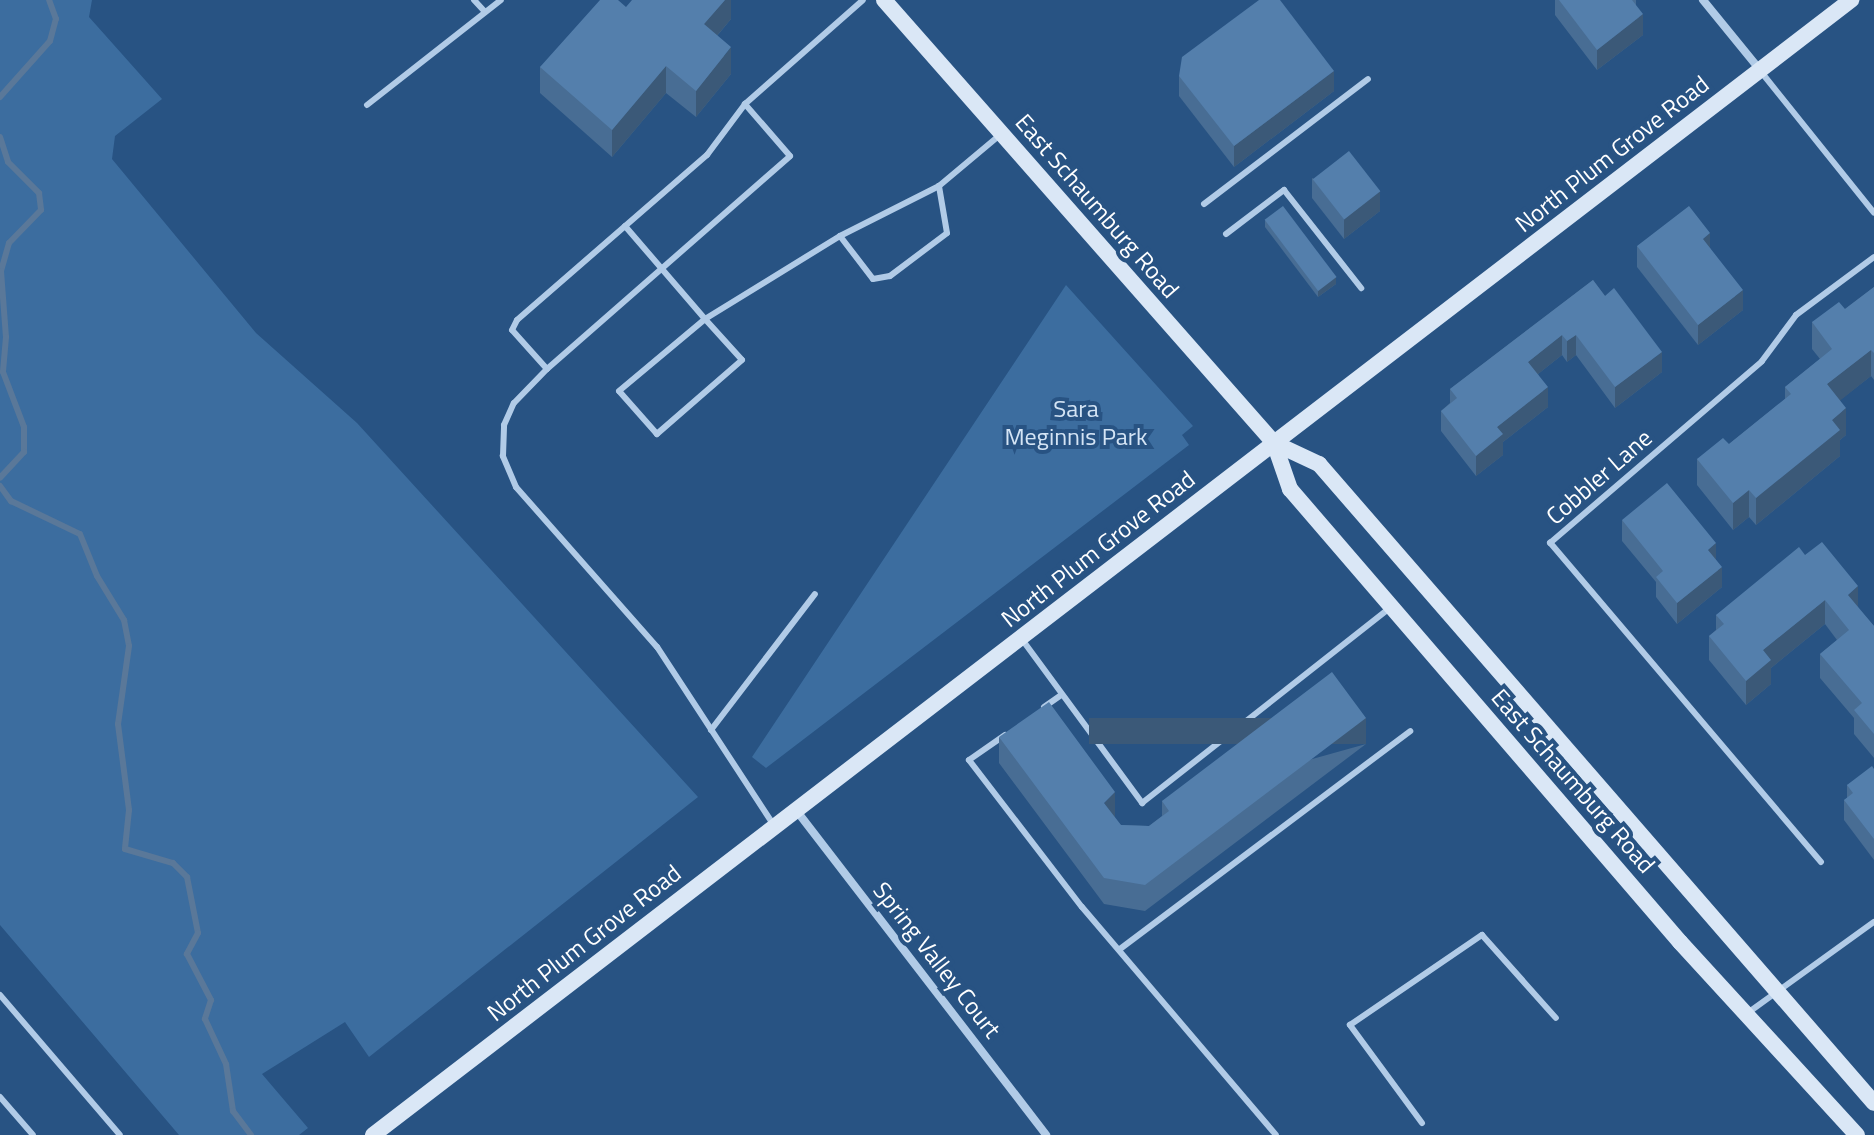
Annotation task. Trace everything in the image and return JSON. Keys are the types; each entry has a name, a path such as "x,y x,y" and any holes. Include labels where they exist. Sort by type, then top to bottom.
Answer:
{"main road":[{"name":"East Schaumburg Road","path":"884,0 1274,443 1290,489 1746,1014 1857,1135"},
{"name":"North Plum Grove Road","path":"373,1135 1851,0"},
{"name":"East Schaumburg Road","path":"1274,443 1319,464 1874,1103"}],"street":[{"path":"1703,0 1760,70"},
{"name":"Spring Valley Court","path":"796,810 1046,1135"}],"lane":[{"path":"474,0 485,12"},
{"path":"367,105 501,0"},
{"path":"547,369 512,330 517,320 707,155 745,104 863,0"},
{"path":"1760,70 1874,213"},
{"path":"1204,204 1368,79"},
{"path":"745,104 790,156 547,369 514,403 504,425 503,456 516,487 657,647 775,827"},
{"path":"625,226 705,319 742,360 657,434 619,391 705,319 840,236 939,186 1002,134"},
{"path":"840,236 873,279 890,276 947,233 939,186"},
{"path":"1226,234 1284,190 1361,288"},
{"name":"Cobbler Lane","path":"1821,862 1550,543 1762,361 1796,315 1874,257"},
{"path":"711,730 815,594"},
{"path":"1021,638 1142,803 1392,606"},
{"path":"1038,711 1061,695"},
{"path":"1015,728 969,760 1082,907 1276,1135"},
{"path":"1120,949 1410,731"},
{"path":"1746,1014 1774,990 1874,922"},
{"path":"1422,1123 1350,1025 1482,935 1556,1018"},
{"path":"0,995 120,1135"},
{"path":"0,1097 33,1135"}],"green space":[{"path":"0,0 92,0 89,17 162,99 115,136 112,159 256,333 357,423 698,797 369,1057 345,1022 262,1074 308,1128 299,1135 179,1135 0,925"},
{"name":"Sara Meginnis Park","path":"1066,285 1193,426 1182,435 1189,445 766,768 752,757"}],"building":[{"path":"600,0 618,0 626,7 632,0 725,0 704,24 731,47 696,91 666,66 612,130 540,67"},
{"path":"1259,0 1280,0 1334,71 1234,146 1179,76 1182,57"},
{"path":"1559,0 1632,0 1643,14 1597,50"},
{"path":"1349,151 1380,191 1344,220 1313,179"},
{"path":"1283,206 1337,277 1318,291 1265,220"},
{"path":"1689,206 1710,233 1703,239 1743,290 1698,325 1637,246"},
{"path":"1593,280 1605,296 1614,288 1662,352 1615,387 1576,335 1567,341 1562,335 1528,362 1548,387 1497,427 1503,434 1476,456 1441,411 1457,398 1450,389"},
{"path":"1874,287 1874,353 1871,350 1827,384 1846,408 1832,420 1840,430 1756,498 1749,490 1733,503 1697,459 1723,438 1729,444 1791,394 1785,387 1832,349 1812,322 1839,302 1845,309"},
{"path":"1667,483 1716,543 1708,550 1722,567 1677,603 1656,577 1663,571 1622,520"},
{"path":"1822,542 1858,586 1848,595 1874,626 1874,734 1854,710 1862,703 1820,654 1849,630 1825,600 1763,650 1771,660 1746,681 1709,636 1724,624 1716,615 1799,547 1805,555"},
{"path":"1332,672 1366,718 1145,885 1104,878 999,737 1049,702 1115,792 1104,803 1121,825 1149,826 1169,811 1162,801"},
{"path":"1872,766 1874,839 1844,800 1853,793 1847,785"}],"waterway":[{"path":"0,97 50,41 56,19 49,0"},
{"path":"0,137 8,162 39,193 41,210 9,243 1,271 6,337 3,372 24,427 24,452 0,478"},
{"path":"0,486 11,501 80,534 97,576 124,620 129,646 118,724 129,810 125,849 173,863 187,877 198,933 187,954 211,1000 205,1019 226,1064 233,1111 251,1135"}]}
